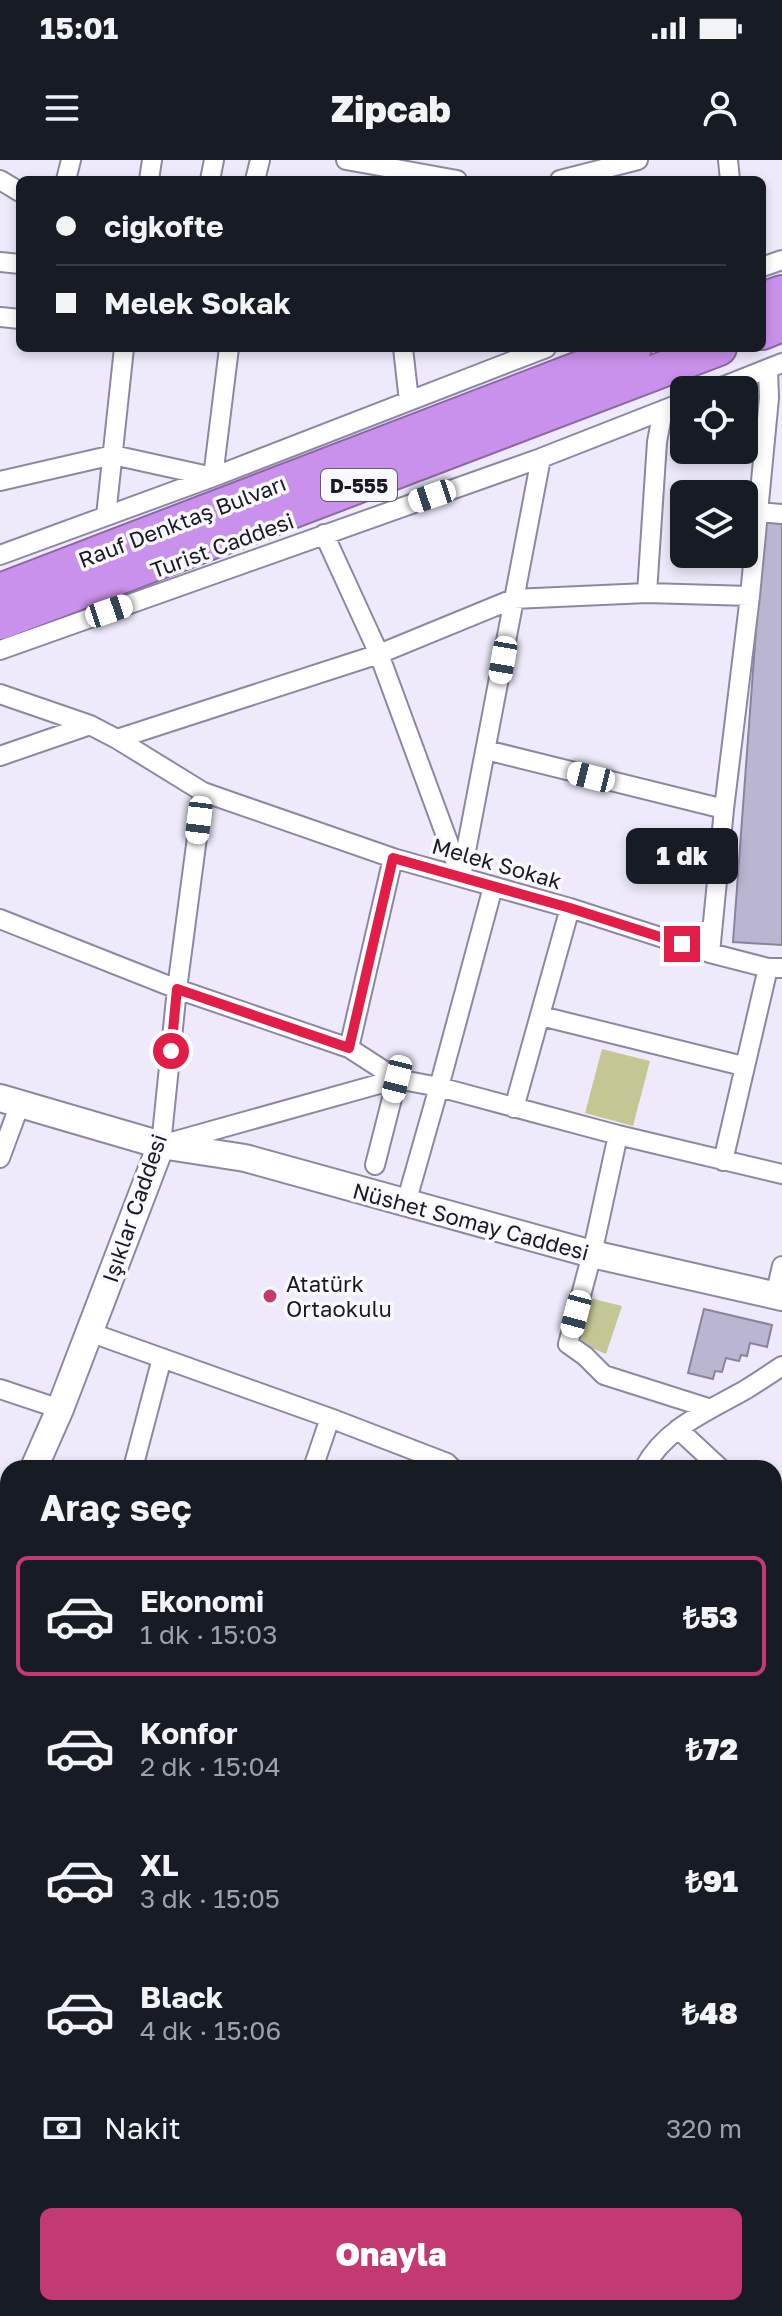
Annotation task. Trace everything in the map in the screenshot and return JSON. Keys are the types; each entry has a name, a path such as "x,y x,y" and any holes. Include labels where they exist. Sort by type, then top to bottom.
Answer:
{"highway":[{"name":"Rauf Denktaş Bulvarı","path":"0,591 624,352"},
{"name":"Rauf Denktaş Bulvarı","path":"0,622 709,352"}],"street":[{"path":"346,160 439,176"},
{"path":"579,176 625,166"},
{"path":"106,516 124,352"},
{"path":"0,481 113,455 213,477 229,352"},
{"path":"403,352 409,401"},
{"name":"Rauf Denktaş Bulvarı","path":"0,555 213,477 536,352"},
{"path":"750,376 775,366"},
{"path":"775,366 758,512 782,514"},
{"name":"Turist Caddesi","path":"0,650 541,458 670,407"},
{"path":"647,593 657,442 663,410"},
{"path":"461,877 541,458"},
{"path":"324,534 379,654 461,877"},
{"path":"710,953 753,568"},
{"path":"117,739 379,654 513,599 647,593 750,596"},
{"name":"Melek Sokak","path":"0,694 90,725 203,792 393,858 570,908 710,953 775,968"},
{"path":"0,756 90,725"},
{"path":"486,750 724,809"},
{"name":"Işıklar Caddesi","path":"38,1460 161,1145 177,989 203,792"},
{"path":"349,1048 393,858"},
{"path":"406,1203 493,887"},
{"path":"514,1108 570,908"},
{"path":"0,919 177,989 349,1048 397,1079 782,1174"},
{"path":"723,1161 743,1066 775,968"},
{"path":"541,1016 743,1066"},
{"path":"161,1145 397,1079"},
{"path":"375,1165 397,1079"},
{"path":"0,1158 10,1101"},
{"name":"Nüshet Somay Caddesi","path":"10,1101 161,1145 245,1158 592,1254 779,1296"},
{"path":"618,1135 592,1254 568,1344 604,1375 708,1408"},
{"path":"779,1296 782,1266"},
{"path":"89,1332 330,1418 433,1460"},
{"path":"135,1460 162,1358"},
{"path":"650,1460 668,1436 708,1408 782,1366"},
{"path":"0,1389 60,1409"},
{"path":"316,1460 330,1418"},
{"path":"678,1429 711,1460"}],"green space":[{"path":"602,1049 650,1061 633,1126 585,1113"},
{"path":"590,1298 622,1306 606,1354 580,1343"}],"building":[{"path":"764,522 782,524 782,945 733,942"},
{"path":"704,1309 772,1325 767,1347 750,1343 747,1356 741,1355 739,1361 726,1358 722,1372 715,1371 713,1379 688,1373"}],"place":[{"name":"Atatürk Ortaokulu","path":"270,1296"}],"route":[{"path":"171,1051 177,989 349,1048 393,858 570,908 682,944"}]}
